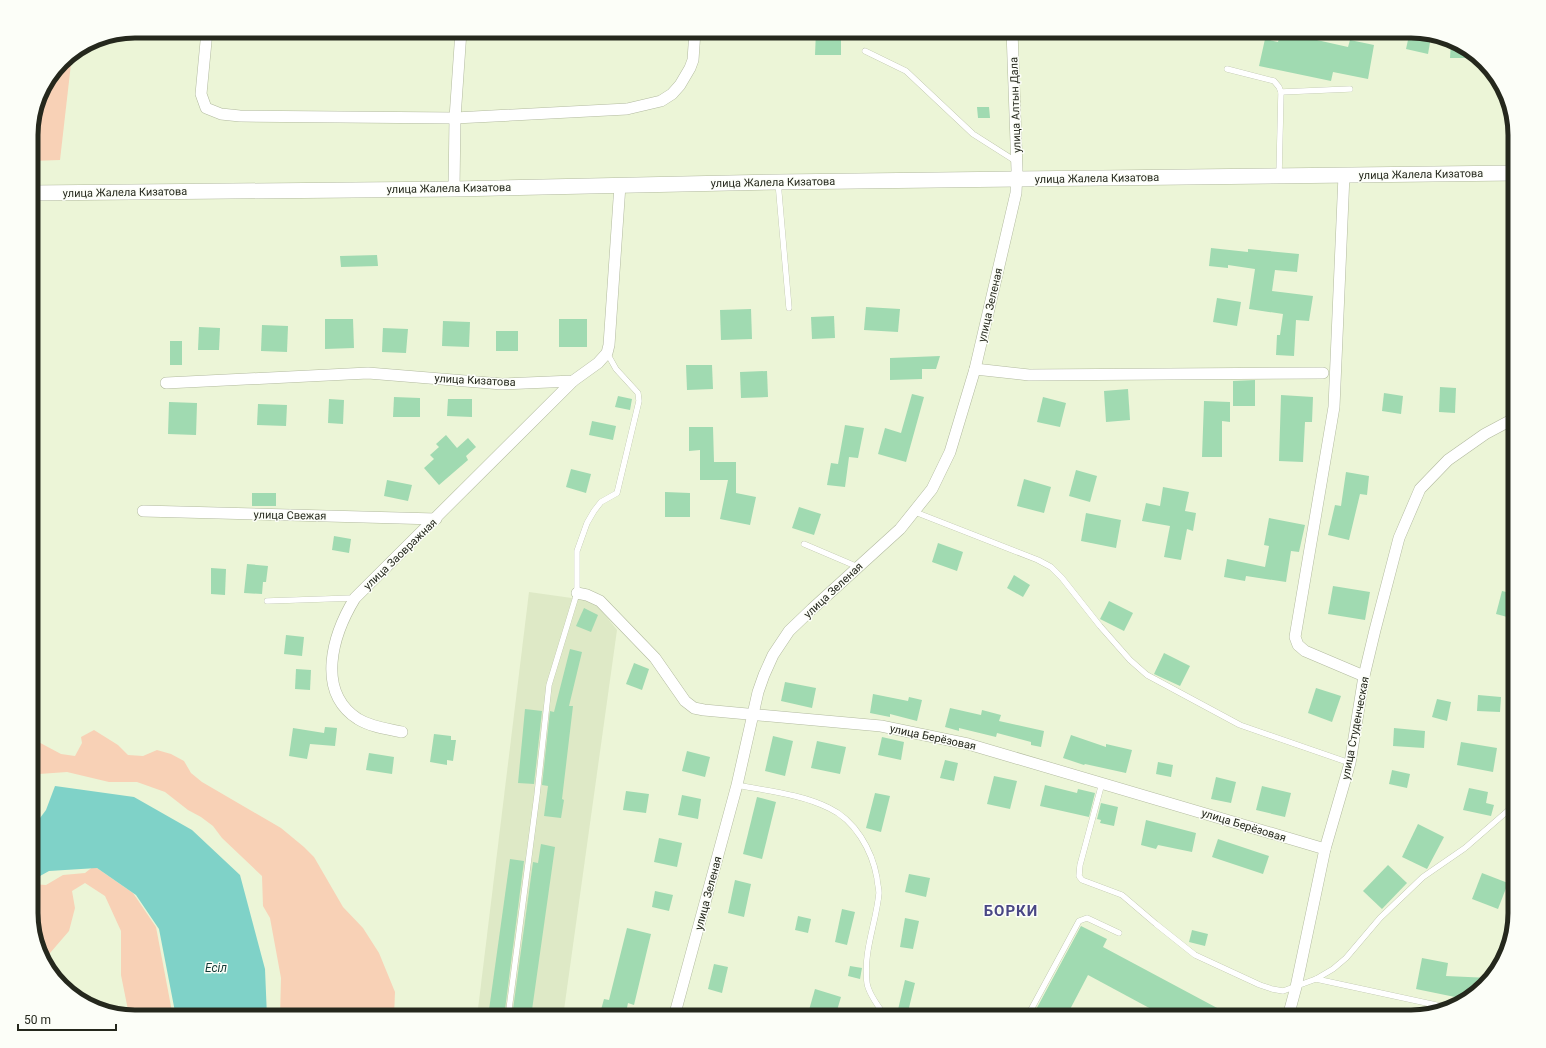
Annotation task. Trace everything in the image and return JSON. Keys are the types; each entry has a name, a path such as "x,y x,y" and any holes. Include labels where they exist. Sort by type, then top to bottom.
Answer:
{"main road":[{"name":"улица Жалела Кизатова","path":"38,193 454,189 778,182 1508,173"}],"street":[{"path":"206,38 200,94 206,108 221,114 240,116 455,118 627,109 661,102 672,94 680,85 690,68 693,60 695,38"},
{"path":"454,189 455,118 461,38"},
{"name":"улица Алтын Дала","path":"1012,38 1017,162 1016,180"},
{"path":"1344,175 1334,407 1295,637 1298,645 1305,651 1364,676"},
{"name":"улица Зеленая","path":"676,1010 737,785 753,714 764,675 773,655 789,631 900,529 932,489 950,452 975,369 1014,204 1016,180"},
{"path":"573,381 598,363 607,353 611,328 620,185"},
{"path":"975,369 1029,375 1323,373"},
{"name":"улица Кизатова","path":"166,383 368,373 502,384 573,381"},
{"name":"улица Заовражная","path":"402,732 371,724 359,719 347,710 339,699 333,685 332,668 338,629 354,598 436,519 573,381"},
{"name":"улица Студенческая","path":"1290,1010 1325,849 1350,763 1364,676 1399,538 1420,489 1448,460 1485,434 1508,422"},
{"name":"улица Свежая","path":"143,511 436,519"},
{"name":"улица Берёзовая","path":"577,593 587,595 600,601 655,658 685,701 694,708 881,726 968,744 1325,849"}],"lane":[{"path":"865,51 906,71 973,134 1017,162"},
{"path":"1227,69 1274,81 1279,87 1281,92 1279,175"},
{"path":"1281,92 1350,89"},
{"path":"778,182 789,308"},
{"path":"509,1010 537,795 549,685 577,593 577,551 580,539 594,511 601,502 617,493 639,401 638,393 616,369 607,353"},
{"path":"915,512 1038,560 1051,567 1062,578 1100,626 1130,660 1147,675 1240,725 1350,763"},
{"path":"804,544 858,567"},
{"path":"267,601 354,598"},
{"path":"1102,783 1080,865 1080,876 1082,880 1122,895 1195,954 1272,989 1283,991 1316,979 1334,969 1346,958 1380,918 1423,876 1465,848 1508,811"},
{"path":"737,785 801,798 829,808 850,823 866,844 875,868 879,892 866,958 867,985 881,1010"},
{"path":"1031,1010 1079,921 1088,918 1118,933"},
{"path":"1316,979 1439,1006"}],"shaded area":[{"path":"71,62 60,160 38,161 38,129 41,110 45,98 58,76"},
{"path":"529,592 586,600 599,607 617,630 564,1010 478,1010"},
{"path":"94,730 118,745 128,755 143,756 157,750 171,754 184,761 191,773 202,782 281,828 304,847 314,857 343,907 363,928 379,953 395,992 394,1010 280,1010 281,978 270,918 263,906 262,876 222,838 213,826 188,810 165,792 137,782 109,782 67,772 39,774 38,742 61,754 75,756 82,743 81,737"},
{"path":"94,866 133,893 156,927 172,1010 128,1009 121,975 121,931 105,896 85,883 72,891 75,908 69,931 48,955 43,944 38,919 38,884 46,885 63,875 85,873"}],"water":[{"name":"Есіл","path":"55,786 134,797 192,830 240,875 265,969 267,1010 175,1010 159,929 136,895 97,868 49,871 38,877 38,821 46,810"}],"building":[{"path":"816,38 841,38 841,55 815,55"},
{"path":"1279,38 1308,38 1348,47 1350,40 1374,45 1368,79 1333,72 1331,81 1259,66 1265,39 1278,42"},
{"path":"1408,38 1430,40 1428,54 1406,49"},
{"path":"1451,47 1468,56 1468,58 1450,58"},
{"path":"977,107 989,107 990,118 978,118"},
{"path":"1211,248 1248,252 1248,249 1299,254 1297,272 1275,270 1272,291 1313,296 1309,321 1296,320 1294,356 1276,355 1277,335 1280,335 1283,314 1249,309 1255,269 1228,265 1228,268 1209,266"},
{"path":"377,255 378,266 341,267 340,256"},
{"path":"1217,298 1241,302 1237,326 1213,322"},
{"path":"866,307 900,309 898,332 864,330"},
{"path":"751,309 752,339 721,340 720,310"},
{"path":"834,316 835,338 812,339 811,317"},
{"path":"325,319 353,319 354,348 325,349"},
{"path":"559,319 587,319 587,347 559,347"},
{"path":"443,321 470,322 469,347 442,346"},
{"path":"262,325 288,326 287,352 261,351"},
{"path":"199,327 220,328 219,350 198,350"},
{"path":"383,328 408,329 406,353 382,352"},
{"path":"496,331 518,331 518,351 496,351"},
{"path":"170,341 182,341 182,365 170,365"},
{"path":"940,356 936,369 922,369 922,379 890,380 890,358"},
{"path":"686,365 712,365 713,389 687,390"},
{"path":"767,371 768,397 741,398 740,372"},
{"path":"1255,380 1255,406 1233,406 1233,381"},
{"path":"1440,387 1456,388 1455,413 1439,412"},
{"path":"1128,389 1130,420 1106,422 1104,391"},
{"path":"1384,393 1403,396 1401,414 1382,411"},
{"path":"912,394 924,397 906,462 878,454 885,428 901,433"},
{"path":"1281,395 1313,397 1312,422 1305,422 1303,462 1279,461"},
{"path":"618,396 632,399 630,410 615,407"},
{"path":"394,397 420,398 420,417 393,417"},
{"path":"1043,397 1066,403 1060,427 1037,422"},
{"path":"329,399 344,400 343,424 328,423"},
{"path":"448,399 472,399 472,417 447,416"},
{"path":"1204,401 1230,402 1230,422 1222,421 1222,457 1202,457"},
{"path":"169,402 197,403 196,435 168,434"},
{"path":"258,404 287,405 286,426 257,425"},
{"path":"592,421 616,426 613,440 589,435"},
{"path":"845,425 864,428 858,458 849,457 845,487 827,485 831,463 838,464"},
{"path":"689,427 713,427 714,462 736,462 736,493 756,497 750,525 720,519 728,480 700,480 700,450 689,451"},
{"path":"446,435 457,448 468,438 476,447 466,456 468,460 439,485 424,468 434,459 430,455 439,447 436,444"},
{"path":"571,469 591,474 586,493 566,487"},
{"path":"1076,470 1097,476 1090,502 1069,496"},
{"path":"1346,472 1369,476 1367,495 1360,494 1349,540 1328,535 1335,505 1341,506"},
{"path":"1024,479 1051,487 1044,513 1017,506"},
{"path":"387,480 412,485 408,501 384,496"},
{"path":"1163,487 1189,492 1185,511 1196,513 1193,531 1187,529 1181,560 1164,557 1170,526 1142,521 1146,503 1160,506"},
{"path":"665,492 690,493 690,517 665,517"},
{"path":"252,493 276,493 276,506 252,506"},
{"path":"799,507 821,514 814,535 792,528"},
{"path":"1086,513 1121,520 1116,548 1081,541"},
{"path":"1269,518 1305,525 1299,552 1291,551 1286,582 1246,576 1245,581 1224,577 1227,559 1265,567 1269,546 1264,545"},
{"path":"334,536 351,539 349,553 332,550"},
{"path":"938,543 963,552 957,571 932,562"},
{"path":"247,564 268,566 266,582 263,582 262,594 244,593"},
{"path":"211,568 226,569 225,595 211,594"},
{"path":"1014,575 1030,585 1023,597 1007,588"},
{"path":"1333,586 1370,592 1365,620 1328,614"},
{"path":"1502,591 1508,592 1508,617 1496,614"},
{"path":"1109,601 1133,613 1124,631 1100,619"},
{"path":"584,608 598,615 591,632 576,626"},
{"path":"286,635 304,637 302,656 284,654"},
{"path":"570,649 582,652 569,706 573,706 561,818 544,816 548,786 542,785 550,711 554,712"},
{"path":"1164,653 1190,666 1180,686 1154,674"},
{"path":"634,663 649,669 642,690 626,684"},
{"path":"296,669 311,670 310,690 295,689"},
{"path":"785,682 816,688 812,708 781,701"},
{"path":"1316,688 1341,696 1332,722 1308,713"},
{"path":"873,694 908,701 909,697 922,700 917,721 890,714 890,717 870,713"},
{"path":"1478,695 1501,697 1500,712 1477,711"},
{"path":"1437,699 1451,702 1447,721 1432,717"},
{"path":"950,708 981,715 982,710 1001,715 999,721 1044,731 1041,747 1031,745 1031,742 997,733 996,737 959,728 959,731 945,727"},
{"path":"525,709 542,711 534,784 518,783"},
{"path":"325,727 337,728 335,746 310,744 307,759 289,756 293,728 324,733"},
{"path":"1394,728 1425,731 1424,748 1393,746"},
{"path":"434,734 451,736 451,740 456,740 453,761 447,760 447,765 430,762"},
{"path":"1071,735 1106,747 1106,744 1132,750 1126,773 1084,765 1063,758"},
{"path":"773,736 793,741 785,776 765,771"},
{"path":"882,737 904,742 901,760 878,755"},
{"path":"817,741 846,747 840,774 811,768"},
{"path":"1461,742 1497,748 1493,772 1457,765"},
{"path":"687,751 710,757 705,777 682,771"},
{"path":"369,753 394,757 392,774 366,770"},
{"path":"945,760 958,763 954,781 940,778"},
{"path":"1158,762 1173,765 1171,777 1156,774"},
{"path":"1392,770 1410,774 1407,788 1389,784"},
{"path":"994,776 1017,781 1010,809 987,804"},
{"path":"1216,777 1236,782 1231,803 1211,799"},
{"path":"1045,785 1077,793 1078,789 1095,793 1089,817 1040,806"},
{"path":"1262,786 1291,793 1285,817 1256,810"},
{"path":"1469,788 1488,792 1486,803 1494,805 1491,816 1463,810"},
{"path":"626,791 649,794 646,813 623,810"},
{"path":"875,793 890,796 881,832 866,828"},
{"path":"682,795 701,799 698,819 678,815"},
{"path":"757,797 776,802 762,859 743,854"},
{"path":"1101,803 1118,807 1114,826 1100,823 1101,820 1097,819"},
{"path":"1146,820 1196,833 1192,852 1158,845 1156,849 1141,845"},
{"path":"1418,824 1444,837 1427,869 1402,857"},
{"path":"659,838 682,843 677,867 654,862"},
{"path":"1218,839 1269,856 1263,874 1212,857"},
{"path":"541,844 555,847 532,1010 513,1010 533,862 538,863"},
{"path":"510,859 524,861 505,1010 489,1010"},
{"path":"1388,865 1407,883 1382,909 1363,891"},
{"path":"1482,873 1508,883 1498,909 1472,899"},
{"path":"909,874 930,878 926,897 905,892"},
{"path":"735,880 751,884 744,917 728,913"},
{"path":"655,891 673,895 669,911 652,907"},
{"path":"842,909 855,912 847,945 835,942"},
{"path":"798,916 811,919 808,933 795,930"},
{"path":"905,918 919,921 913,949 900,947"},
{"path":"1081,926 1107,939 1103,947 1221,1010 1153,1010 1088,975 1070,1010 1036,1010"},
{"path":"627,928 651,934 634,1005 628,1003 626,1010 601,1010 604,999 609,1000"},
{"path":"1192,930 1208,934 1205,946 1189,942"},
{"path":"1422,958 1448,963 1446,976 1483,978 1475,986 1460,997 1416,989"},
{"path":"714,964 728,967 722,993 708,989"},
{"path":"850,966 862,968 860,979 848,976"},
{"path":"905,980 915,983 908,1010 898,1010"},
{"path":"815,989 841,997 837,1010 809,1010"}],"district":[{"name":"БОРКИ","path":"1011,911"}]}
